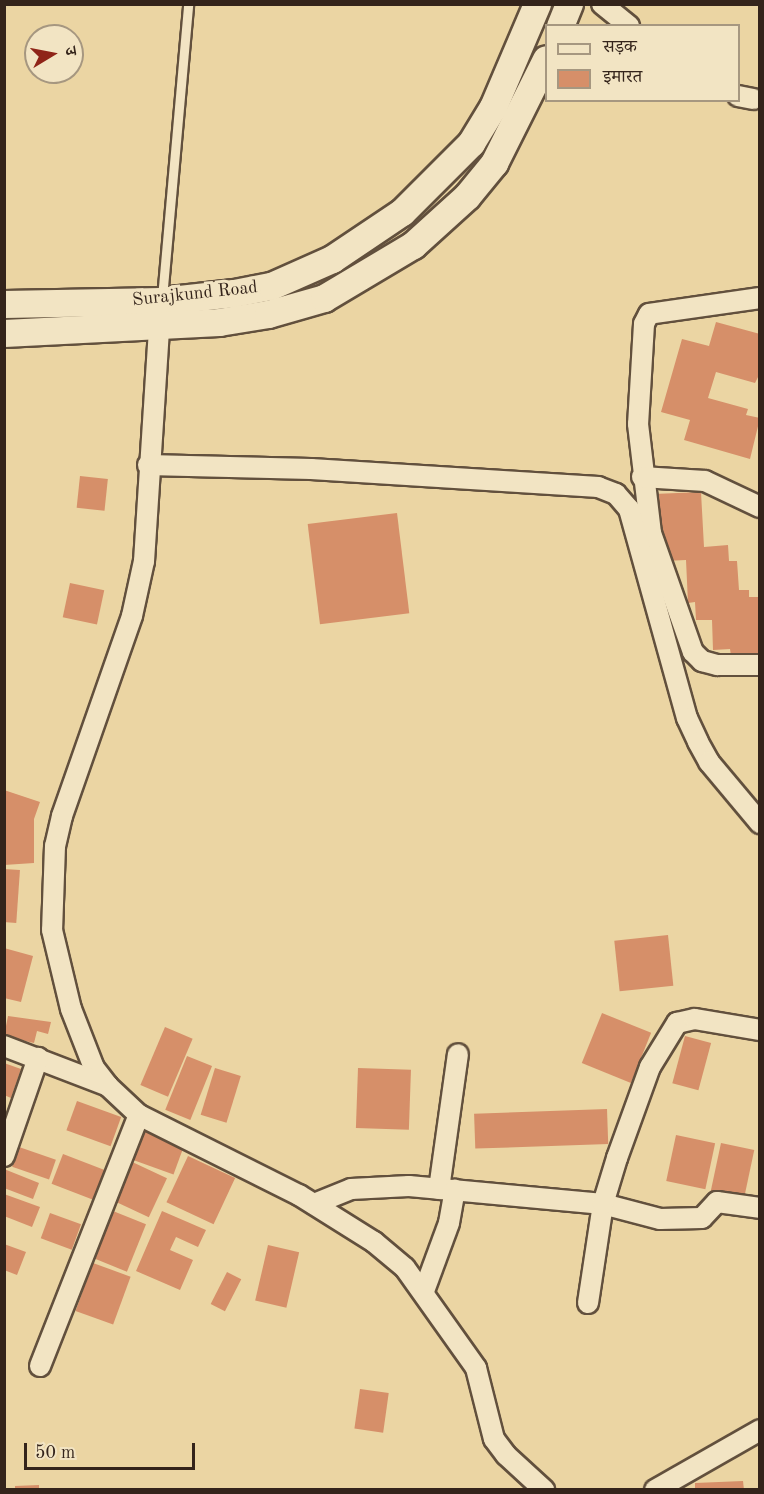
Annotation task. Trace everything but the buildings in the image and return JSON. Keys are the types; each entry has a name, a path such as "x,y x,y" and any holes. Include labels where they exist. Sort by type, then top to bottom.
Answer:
{"main road":[{"name":"Surajkund Road","path":"4,304 161,301 271,286 332,259 402,212 471,143 493,107 537,4"},
{"path":"561,24 569,4"},
{"name":"Surajkund Road","path":"4,333 158,328 300,307 362,278 413,245 468,196 494,163 545,61"}],"street":[{"path":"602,4 627,24"},
{"path":"759,298 649,314 644,324 638,424 642,477 657,559 693,652 702,661 717,665 759,665"},
{"path":"161,301 148,465 144,561 132,616 62,816 55,846 52,930 55,954 88,1053 108,1086 139,1114 314,1204 374,1242 405,1268 424,1291 476,1368 494,1439 506,1455 544,1490"},
{"path":"148,465 311,469 598,488 616,494 628,508 687,718 709,762 759,824"},
{"path":"642,477 705,481 759,507"},
{"path":"588,1303 603,1204 634,1104 650,1067 676,1023 695,1019 759,1030"},
{"path":"4,1046 108,1086"},
{"path":"424,1291 449,1223 447,1190 458,1054"},
{"path":"4,1156 38,1058"},
{"path":"40,1366 139,1114"},
{"path":"314,1204 351,1189 409,1186 603,1204 628,1213 673,1219 702,1218 717,1202 759,1208"},
{"path":"655,1490 759,1430"}],"lane":[{"path":"161,301 188,4"}]}
